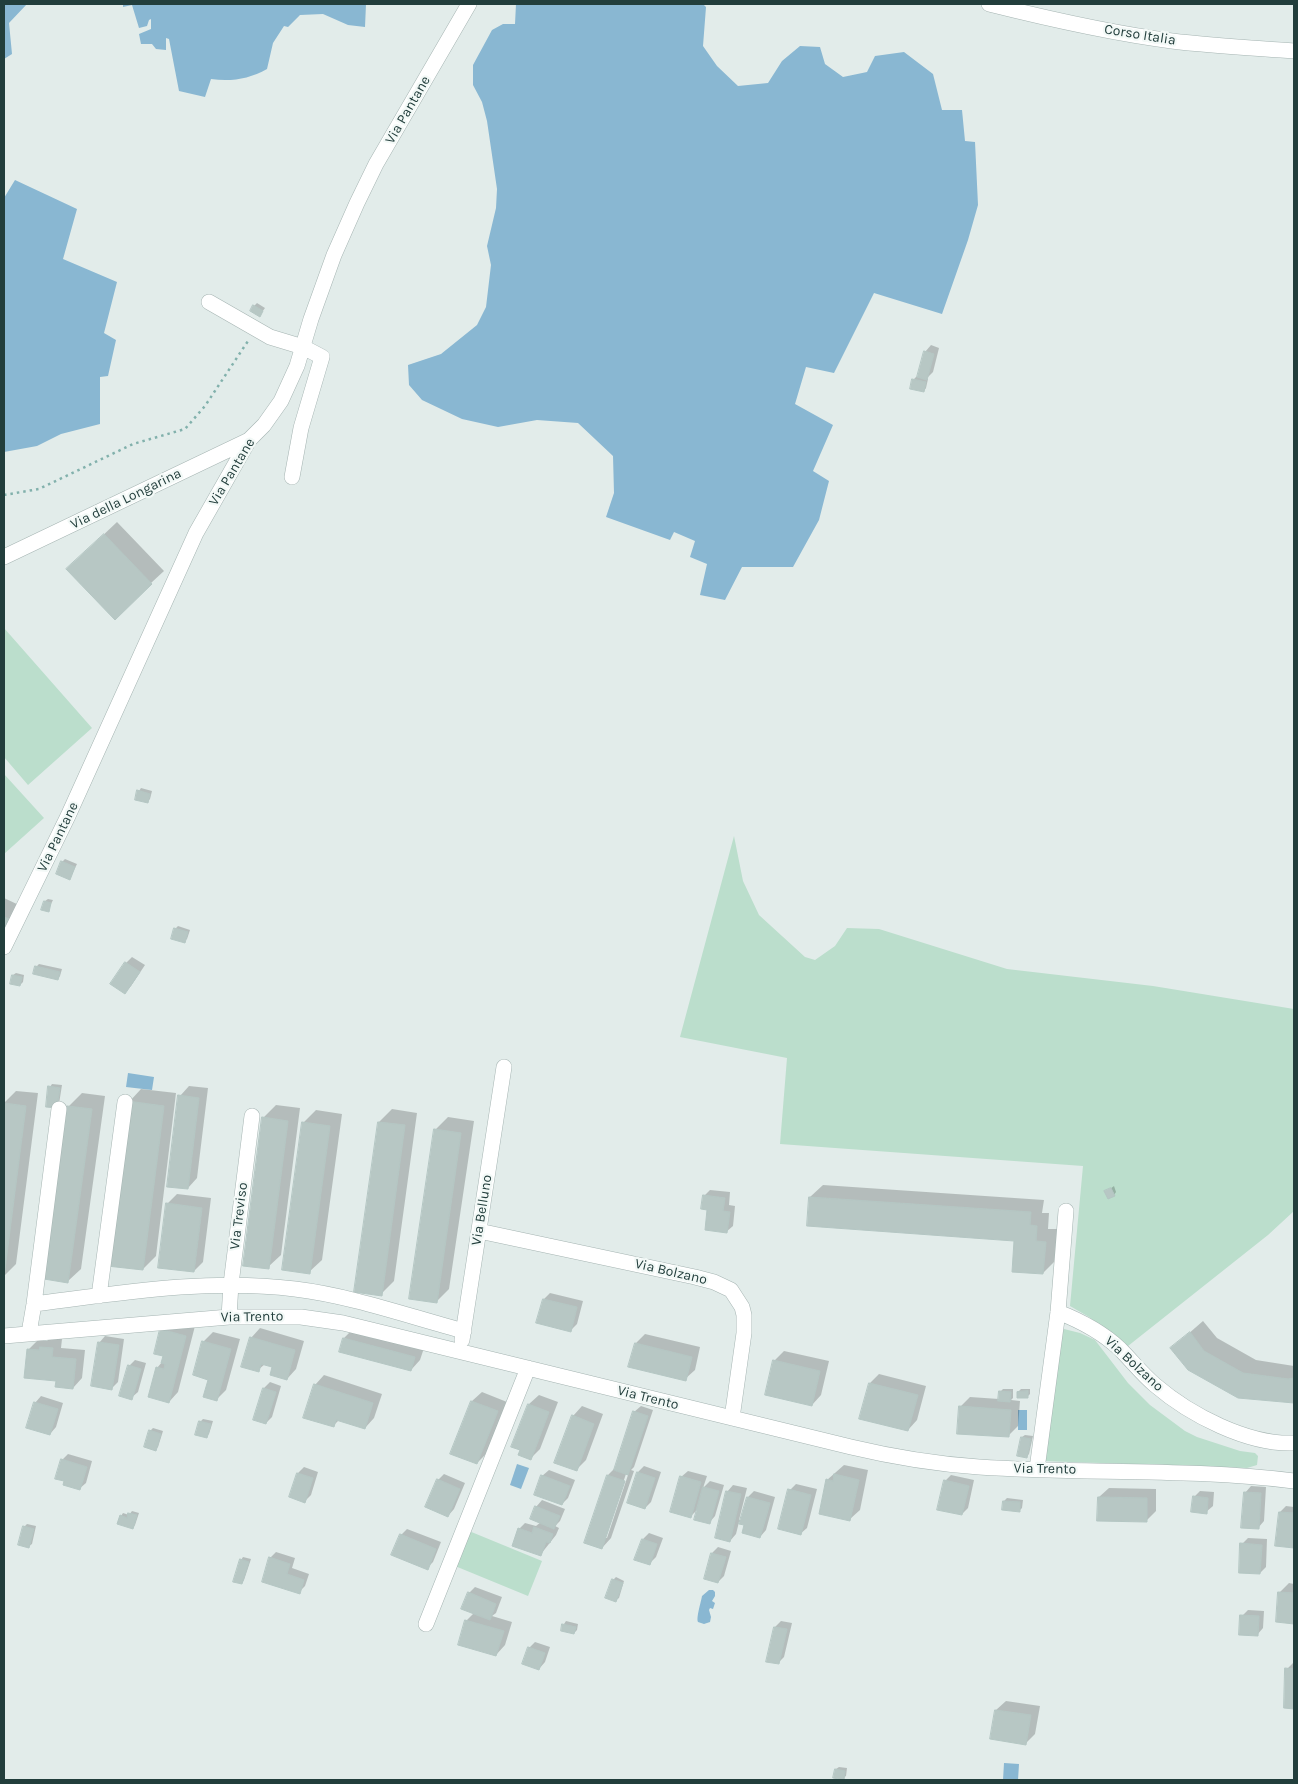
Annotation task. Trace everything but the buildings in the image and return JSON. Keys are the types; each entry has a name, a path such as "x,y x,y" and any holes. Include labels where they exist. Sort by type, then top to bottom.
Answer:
{"street":[{"name":"Via Pantane","path":"4,947 68,816 196,533 249,440 264,425 281,401 297,366 334,255 376,164 469,4"},
{"name":"Corso Italia","path":"989,4 1064,23 1117,33 1173,41 1294,51"},
{"path":"209,302 270,337 303,346 322,357 301,428 292,477"},
{"name":"Via della Longarina","path":"4,558 249,440"},
{"name":"Via Belluno","path":"460,1352 504,1068"},
{"path":"99,1296 125,1102"},
{"path":"29,1333 59,1109"},
{"name":"Via Treviso","path":"229,1317 231,1284 252,1116"},
{"path":"1037,1469 1058,1312 1066,1211"},
{"name":"Via Bolzano","path":"479,1231 700,1278 731,1290 742,1306 744,1323 732,1418"},
{"path":"34,1304 231,1284 295,1289 336,1296 464,1331"},
{"name":"Via Bolzano","path":"1058,1312 1085,1323 1099,1332 1121,1350 1144,1376 1156,1386 1201,1416 1229,1429 1253,1437 1294,1443"},
{"name":"Via Trento","path":"4,1336 229,1317 291,1316 327,1320 851,1447 912,1460 978,1467 1224,1474 1294,1481"},
{"path":"426,1624 528,1368"}],"path":[{"path":"4,495 39,489 133,444 185,429 205,406 256,329"}],"green space":[{"path":"4,628 92,728 28,785 4,757"},
{"path":"4,774 44,818 4,854"},
{"path":"734,836 743,881 759,915 805,957 815,960 835,946 847,928 879,929 1007,969 1153,986 1294,1009 1294,1211 1268,1235 1128,1346 1089,1317 1070,1306 1083,1166 780,1144 787,1058 680,1037"},
{"path":"1064,1329 1080,1333 1095,1340 1128,1383 1150,1405 1185,1431 1197,1437 1240,1451 1255,1453 1258,1456 1257,1465 1247,1468 1042,1461 1062,1331"},
{"path":"469,1531 542,1561 528,1596 455,1566"}],"water":[{"path":"4,4 27,4 9,23 12,54 4,59"},
{"path":"123,4 366,4 365,27 348,25 323,14 300,15 288,27 284,26 273,43 267,69 240,79 211,79 205,97 179,91 169,39 166,38 166,50 156,49 152,44 141,44 139,34 151,29 151,19 147,26 139,28 132,5 123,7"},
{"path":"516,4 703,4 706,7 703,46 717,66 738,86 768,83 782,61 800,46 820,47 825,64 843,77 867,72 875,56 904,52 933,74 942,110 962,110 965,141 975,142 978,205 942,314 874,293 834,373 806,367 795,404 833,425 813,471 829,481 819,520 793,567 742,567 725,600 700,595 707,564 690,557 695,541 674,532 670,540 606,517 614,493 613,456 578,423 537,420 498,427 462,419 422,400 409,385 408,365 441,354 477,325 486,307 491,265 487,246 496,208 497,189 487,121 482,102 473,85 473,65 492,30 503,24 515,24"},
{"path":"15,180 77,209 63,259 117,282 104,333 116,340 108,376 100,377 100,424 61,434 37,446 4,452 4,198"},
{"path":"128,1073 154,1077 152,1090 126,1087"},
{"path":"1018,1410 1027,1410 1027,1430 1018,1430"},
{"path":"517,1464 529,1468 521,1489 510,1485"},
{"path":"709,1590 715,1592 712,1601 715,1603 713,1609 710,1608 709,1610 710,1622 704,1624 698,1622 698,1614 702,1596"},
{"path":"1004,1763 1019,1764 1018,1780 1003,1780"}]}
